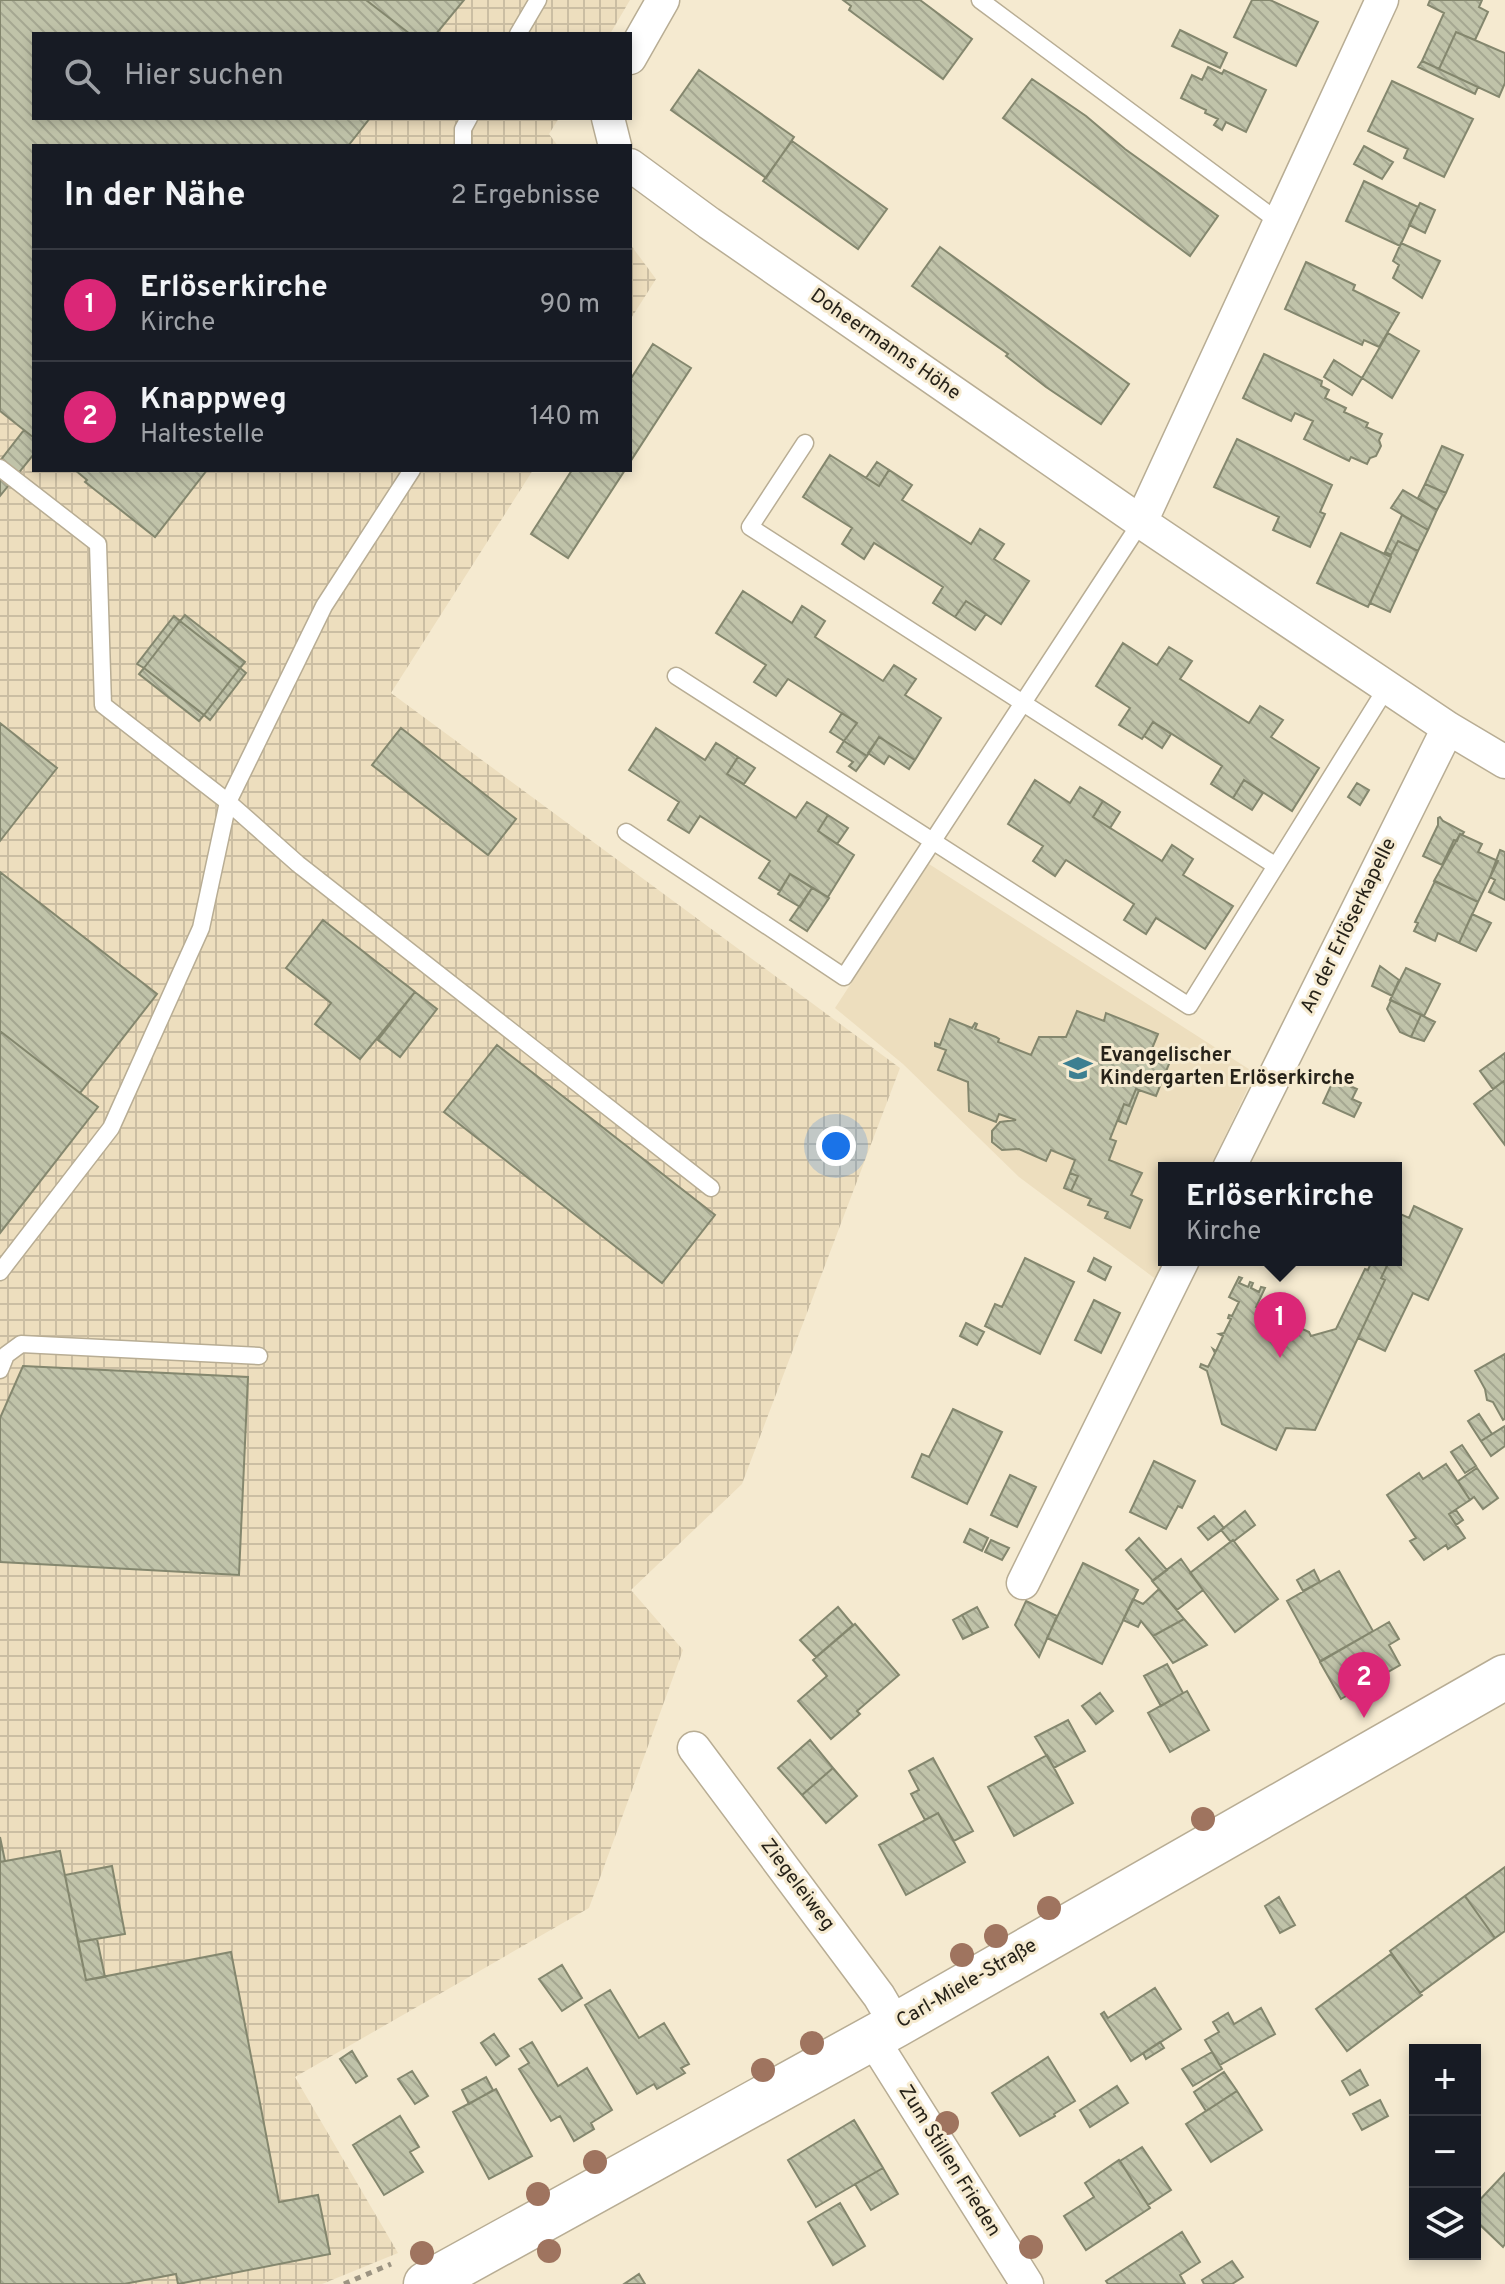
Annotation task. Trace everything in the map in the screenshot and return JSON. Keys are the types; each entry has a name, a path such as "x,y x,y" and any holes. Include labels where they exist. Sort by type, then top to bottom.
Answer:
{"street":[{"path":"632,54 663,0"},
{"path":"1141,522 1382,0"},
{"path":"608,120 614,144"},
{"name":"Doheermanns Höhe","path":"632,166 1141,522 1448,728 1505,762"},
{"name":"An der Erlöserkapelle","path":"1232,1162 1448,728"},
{"path":"1023,1583 1180,1266"},
{"name":"Carl-Miele-Straße","path":"426,2284 884,2032 1505,1677"},
{"name":"Ziegeleiweg","path":"694,1748 879,1996 884,2032"},
{"name":"Zum Stillen Frieden","path":"884,2032 1027,2284"}],"lane":[{"path":"519,32 538,0"},
{"path":"980,0 1279,222"},
{"path":"463,144 463,129 468,120"},
{"path":"805,443 750,527 1276,866"},
{"path":"0,468 98,544 103,705 228,802 298,864 711,1188"},
{"path":"0,1272 111,1128 201,928 228,802 324,606 411,472"},
{"path":"626,832 844,977 1141,522"},
{"path":"676,676 1189,1006 1387,687"},
{"path":"0,1370 6,1355 21,1344 259,1356"}],"shaded area":[{"path":"0,0 630,0 611,32 32,32 32,120 558,120 549,134 556,144 32,144 32,472 532,472 391,693 900,1068 742,1484 631,1590 683,1650 589,1908 295,2077 398,2253 322,2284 0,2284"},
{"path":"632,247 656,279 632,317"},
{"name":"Evangelischer Kindergarten Erlöserkirche","path":"929,864 1255,1073 1213,1162 1158,1162 1158,1266 1164,1266 1157,1280 1019,1177 903,1064 835,1008"}],"building":[{"path":"0,0 366,0 407,32 32,32 32,120 368,120 350,144 32,144 32,436 0,411"},
{"path":"366,0 464,0 438,32 407,32"},
{"path":"843,0 920,0 972,39 943,79 849,10 851,6"},
{"path":"1252,0 1270,0 1318,22 1296,66 1234,37"},
{"path":"1430,0 1482,0 1479,7 1488,12 1475,40 1456,32 1439,69 1422,61 1444,13 1428,5"},
{"path":"1180,30 1227,53 1220,68 1172,46"},
{"path":"1456,32 1505,53 1505,83 1499,97 1439,69"},
{"path":"1422,61 1478,87 1475,94 1418,67"},
{"path":"1208,67 1222,74 1224,70 1266,90 1246,132 1226,122 1222,130 1214,125 1218,119 1181,98 1192,75 1202,80"},
{"path":"699,70 794,137 766,178 671,110"},
{"path":"1032,79 1218,216 1190,256 1003,118"},
{"path":"1392,81 1473,119 1444,177 1404,158 1408,149 1368,131"},
{"path":"792,141 887,209 858,249 763,181"},
{"path":"1364,146 1393,162 1382,179 1354,164"},
{"path":"1364,181 1418,207 1400,246 1346,221"},
{"path":"1420,203 1435,210 1425,233 1409,225"},
{"path":"1401,243 1440,261 1422,298 1393,278 1399,265 1393,261"},
{"path":"940,247 1129,384 1101,424 1046,387 1006,356 1008,354 912,286"},
{"path":"1306,262 1355,285 1353,290 1399,313 1379,347 1364,340 1362,345 1285,309"},
{"path":"1388,333 1419,351 1392,398 1362,378"},
{"path":"653,344 691,368 632,459 632,377"},
{"path":"1264,354 1322,381 1321,386 1329,390 1325,398 1346,408 1344,412 1368,423 1366,427 1382,434 1376,456 1370,458 1367,464 1351,457 1349,461 1304,439 1313,421 1295,413 1291,421 1243,398"},
{"path":"1334,360 1362,378 1352,395 1324,377"},
{"path":"24,430 32,436 32,456 0,496 0,461"},
{"path":"1237,439 1332,485 1320,512 1325,514 1310,547 1273,530 1279,517 1214,487"},
{"path":"1442,446 1463,455 1446,493 1425,484"},
{"path":"830,455 879,486 889,470 912,485 902,500 971,544 980,529 1004,544 994,559 1029,581 1001,624 966,601 955,617 933,603 943,587 874,543 864,559 842,544 852,528 803,497"},
{"path":"877,462 889,470 879,486 866,478"},
{"path":"77,472 205,472 155,537 85,482 87,480"},
{"path":"571,472 624,472 568,558 531,534"},
{"path":"1425,484 1446,493 1437,510 1418,498"},
{"path":"1403,490 1437,510 1428,530 1391,508"},
{"path":"1402,515 1428,530 1418,551 1398,541 1391,555 1385,552"},
{"path":"1341,533 1391,557 1368,607 1317,583"},
{"path":"1398,541 1418,551 1390,612 1370,603 1391,557 1385,552 1391,555"},
{"path":"743,591 792,623 802,606 825,621 815,637 883,681 894,665 916,679 905,695 941,718 915,760 879,737 867,756 844,741 857,723 788,679 776,696 754,682 766,665 716,633"},
{"path":"966,601 986,614 975,630 955,617"},
{"path":"185,615 245,662 240,668 180,621"},
{"path":"174,616 180,621 144,668 137,664"},
{"path":"180,621 240,668 204,715 144,668"},
{"path":"1123,643 1157,665 1169,647 1192,661 1180,679 1249,723 1260,706 1283,720 1271,737 1319,768 1292,811 1244,780 1233,798 1211,784 1222,766 1153,722 1142,739 1119,725 1130,708 1096,686"},
{"path":"144,668 204,715 199,721 139,674"},
{"path":"240,668 246,673 210,720 204,715"},
{"path":"842,713 857,723 844,741 830,732"},
{"path":"1153,722 1171,734 1162,748 1144,736"},
{"path":"0,723 57,768 0,841"},
{"path":"401,728 516,819 488,855 372,765"},
{"path":"656,728 705,760 716,743 738,757 727,774 796,818 807,802 828,815 818,831 854,855 828,897 790,874 780,891 759,878 770,861 700,816 689,833 668,820 679,802 629,770"},
{"path":"879,737 915,760 909,769 889,756 884,764 868,753"},
{"path":"844,741 867,756 856,771 849,766 853,762 837,752"},
{"path":"738,757 755,768 744,784 727,774"},
{"path":"1035,780 1070,803 1080,787 1103,801 1093,817 1162,861 1172,845 1193,859 1183,875 1233,906 1205,949 1156,918 1146,934 1124,920 1134,904 1066,860 1055,876 1033,861 1043,846 1008,824"},
{"path":"1244,780 1263,793 1252,810 1233,798"},
{"path":"1357,783 1369,790 1360,805 1348,797"},
{"path":"1103,801 1120,812 1110,828 1093,817"},
{"path":"828,815 848,828 837,844 818,831"},
{"path":"1440,817 1464,832 1457,841 1454,840 1442,865 1423,856"},
{"path":"1460,834 1482,844 1478,852 1498,861 1478,902 1434,881"},
{"path":"1500,850 1505,852 1505,900 1489,892 1495,880 1490,877"},
{"path":"0,872 157,994 80,1093 0,1031"},
{"path":"790,874 812,888 800,907 778,894"},
{"path":"1435,881 1478,902 1459,943 1438,933 1435,941 1414,931 1418,923 1415,922"},
{"path":"812,888 829,898 807,931 790,920"},
{"path":"1472,914 1491,923 1476,951 1459,943"},
{"path":"323,920 415,992 360,1059 315,1024 331,1003 286,968"},
{"path":"1380,966 1399,980 1392,996 1372,986"},
{"path":"1406,968 1440,984 1424,1016 1390,1000"},
{"path":"415,992 437,1009 400,1057 378,1040"},
{"path":"1391,1000 1421,1015 1411,1037 1400,1032 1387,1009"},
{"path":"1077,1011 1104,1021 1106,1013 1158,1034 1151,1051 1171,1059 1156,1096 1136,1089 1129,1106 1124,1104 1110,1139 1116,1141 1109,1160 1142,1173 1131,1195 1142,1200 1130,1228 1105,1218 1108,1212 1088,1205 1091,1199 1071,1191 1078,1176 1070,1173 1075,1160 1051,1150 1046,1161 1019,1149 1002,1150 992,1142 992,1131 1000,1122 1016,1120 999,1114 996,1122 969,1111 968,1082 938,1070 946,1050 935,1046 935,1043 940,1045 950,1019 972,1028 975,1023 975,1029 1031,1055 1039,1037 1066,1037"},
{"path":"1421,1015 1435,1022 1424,1041 1411,1037"},
{"path":"0,1031 98,1107 0,1233"},
{"path":"497,1045 715,1215 662,1283 444,1112"},
{"path":"1505,1053 1505,1080 1493,1089 1480,1071"},
{"path":"1334,1079 1357,1089 1352,1099 1361,1103 1354,1117 1323,1103"},
{"path":"1505,1080 1505,1145 1474,1104"},
{"path":"1136,1089 1139,1090 1126,1124 1118,1121 1124,1104 1129,1106"},
{"path":"1070,1173 1078,1176 1071,1191 1064,1188"},
{"path":"1414,1206 1462,1229 1428,1300 1413,1293 1385,1351 1358,1338 1385,1280 1381,1278 1387,1266 1402,1266 1402,1215 1409,1218"},
{"path":"1025,1258 1074,1282 1040,1354 985,1326 995,1304 1002,1307"},
{"path":"1094,1258 1111,1267 1105,1280 1088,1271"},
{"path":"1370,1266 1387,1266 1381,1278 1385,1280 1315,1430 1286,1428 1276,1450 1222,1424 1207,1371 1200,1367 1201,1364 1208,1367 1215,1353 1213,1349 1216,1351 1223,1336 1219,1334 1224,1333 1231,1319 1229,1315 1232,1316 1239,1302 1229,1297 1239,1277 1242,1278 1239,1283 1248,1287 1250,1282 1253,1283 1251,1288 1259,1292 1261,1287 1265,1288 1256,1307 1309,1332 1311,1336 1336,1329 1365,1269 1368,1270"},
{"path":"1094,1300 1120,1313 1101,1353 1075,1340"},
{"path":"966,1323 984,1332 977,1345 960,1336"},
{"path":"1505,1354 1503,1420 1493,1402 1487,1400 1475,1371"},
{"path":"23,1366 248,1377 239,1575 0,1562 0,1418"},
{"path":"953,1409 1002,1432 967,1504 912,1477 922,1454 929,1457"},
{"path":"1479,1414 1492,1434 1481,1441 1468,1421"},
{"path":"1505,1426 1505,1446 1491,1456 1481,1441"},
{"path":"1462,1445 1476,1466 1465,1473 1451,1452"},
{"path":"1154,1461 1195,1481 1182,1508 1178,1506 1166,1529 1130,1512"},
{"path":"1446,1464 1470,1500 1449,1514 1465,1538 1448,1549 1446,1545 1424,1560 1410,1541 1416,1538 1387,1495 1419,1473 1423,1479"},
{"path":"1477,1468 1498,1498 1483,1509 1474,1497 1470,1500 1458,1481"},
{"path":"1010,1475 1036,1487 1017,1527 991,1515"},
{"path":"1456,1510 1463,1520 1456,1525 1449,1514"},
{"path":"1245,1511 1255,1525 1230,1541 1221,1530"},
{"path":"1214,1516 1224,1528 1208,1540 1198,1528"},
{"path":"970,1529 988,1538 982,1551 964,1542"},
{"path":"1139,1538 1167,1570 1153,1581 1126,1550"},
{"path":"991,1540 1009,1548 1002,1560 985,1552"},
{"path":"1233,1540 1278,1599 1235,1632 1190,1573"},
{"path":"1181,1559 1203,1590 1177,1610 1152,1581"},
{"path":"1083,1563 1138,1590 1102,1664 1047,1638"},
{"path":"1314,1570 1320,1582 1303,1591 1297,1580"},
{"path":"1339,1571 1373,1631 1320,1661 1287,1601"},
{"path":"1159,1589 1184,1619 1153,1636 1141,1621 1138,1627 1123,1620 1133,1599 1143,1604"},
{"path":"1026,1601 1057,1616 1039,1657 1015,1625"},
{"path":"838,1607 853,1625 816,1657 800,1640"},
{"path":"977,1607 988,1627 973,1634 962,1615"},
{"path":"962,1615 973,1634 963,1639 953,1620"},
{"path":"1184,1619 1207,1645 1173,1663 1153,1636"},
{"path":"1389,1622 1399,1639 1389,1645 1400,1665 1341,1699 1320,1662"},
{"path":"855,1624 899,1675 857,1711 860,1714 831,1739 798,1701 827,1676 813,1660"},
{"path":"1167,1664 1183,1693 1161,1706 1144,1676"},
{"path":"1187,1691 1209,1730 1170,1752 1148,1713"},
{"path":"1100,1693 1113,1711 1096,1724 1082,1706"},
{"path":"1068,1720 1085,1751 1054,1768 1035,1737"},
{"path":"810,1740 833,1768 802,1795 778,1768"},
{"path":"1047,1755 1073,1803 1014,1836 988,1787"},
{"path":"933,1758 973,1831 954,1841 938,1813 925,1820 911,1794 919,1790 909,1771"},
{"path":"833,1768 857,1796 826,1823 802,1795"},
{"path":"938,1813 965,1862 906,1895 879,1845"},
{"path":"0,1837 5,1861 0,1862"},
{"path":"60,1851 86,1980 231,1952 279,2202 318,2195 330,2254 178,2284 176,2274 124,2284 0,2284 0,1862"},
{"path":"112,1866 125,1934 78,1942 65,1875"},
{"path":"1505,1867 1505,1931 1495,1938 1465,1896"},
{"path":"1465,1896 1495,1938 1420,1993 1390,1951"},
{"path":"1279,1897 1295,1925 1280,1933 1265,1906"},
{"path":"97,1939 105,1977 86,1980 78,1942"},
{"path":"1391,1954 1422,1995 1347,2051 1316,2009"},
{"path":"562,1965 582,1998 562,2011 539,1979"},
{"path":"1155,1988 1181,2029 1131,2061 1101,2014 1104,2012 1108,2018"},
{"path":"610,1990 639,2038 664,2023 689,2064 681,2068 685,2073 657,2089 654,2084 637,2094 585,2005"},
{"path":"1261,2008 1275,2034 1220,2065 1205,2040 1219,2032 1213,2022 1228,2013 1234,2024"},
{"path":"494,2034 509,2056 496,2065 481,2043"},
{"path":"532,2042 558,2086 587,2068 612,2110 591,2123 594,2129 574,2141 560,2116 551,2121 519,2069 529,2063 520,2049"},
{"path":"1160,2042 1164,2048 1146,2059 1143,2053"},
{"path":"352,2051 367,2076 356,2083 340,2059"},
{"path":"1212,2052 1222,2069 1193,2086 1182,2069"},
{"path":"1048,2057 1075,2101 1020,2136 992,2093"},
{"path":"1360,2070 1368,2085 1350,2095 1342,2081"},
{"path":"412,2071 428,2096 415,2104 398,2079"},
{"path":"1224,2072 1237,2091 1206,2111 1194,2092"},
{"path":"486,2077 493,2090 469,2104 462,2090"},
{"path":"1117,2086 1128,2103 1090,2127 1080,2110"},
{"path":"496,2089 532,2156 489,2179 453,2112"},
{"path":"1237,2091 1262,2130 1211,2162 1186,2124"},
{"path":"1380,2100 1388,2116 1362,2130 1353,2114"},
{"path":"400,2116 419,2147 410,2152 423,2172 384,2195 353,2145"},
{"path":"854,2120 883,2168 816,2207 788,2160"},
{"path":"1142,2147 1171,2190 1148,2205 1120,2161"},
{"path":"1119,2160 1150,2208 1086,2250 1064,2216 1094,2197 1085,2183"},
{"path":"883,2168 898,2194 871,2210 855,2184"},
{"path":"1505,2173 1503,2247 1481,2226 1481,2199"},
{"path":"840,2203 865,2246 833,2265 808,2222"},
{"path":"1182,2232 1200,2262 1180,2275 1185,2284 1108,2284 1106,2281"},
{"path":"1232,2261 1243,2277 1232,2284 1204,2284 1202,2280"},
{"path":"639,2274 645,2284 624,2284"}],"place":[{"name":"Evangelischer Kindergarten Erlöserkirche","path":"1078,1068"},
{"name":"Erlöserkirche","path":"1280,1358"},
{"name":"Knappweg","path":"1364,1718"}]}
